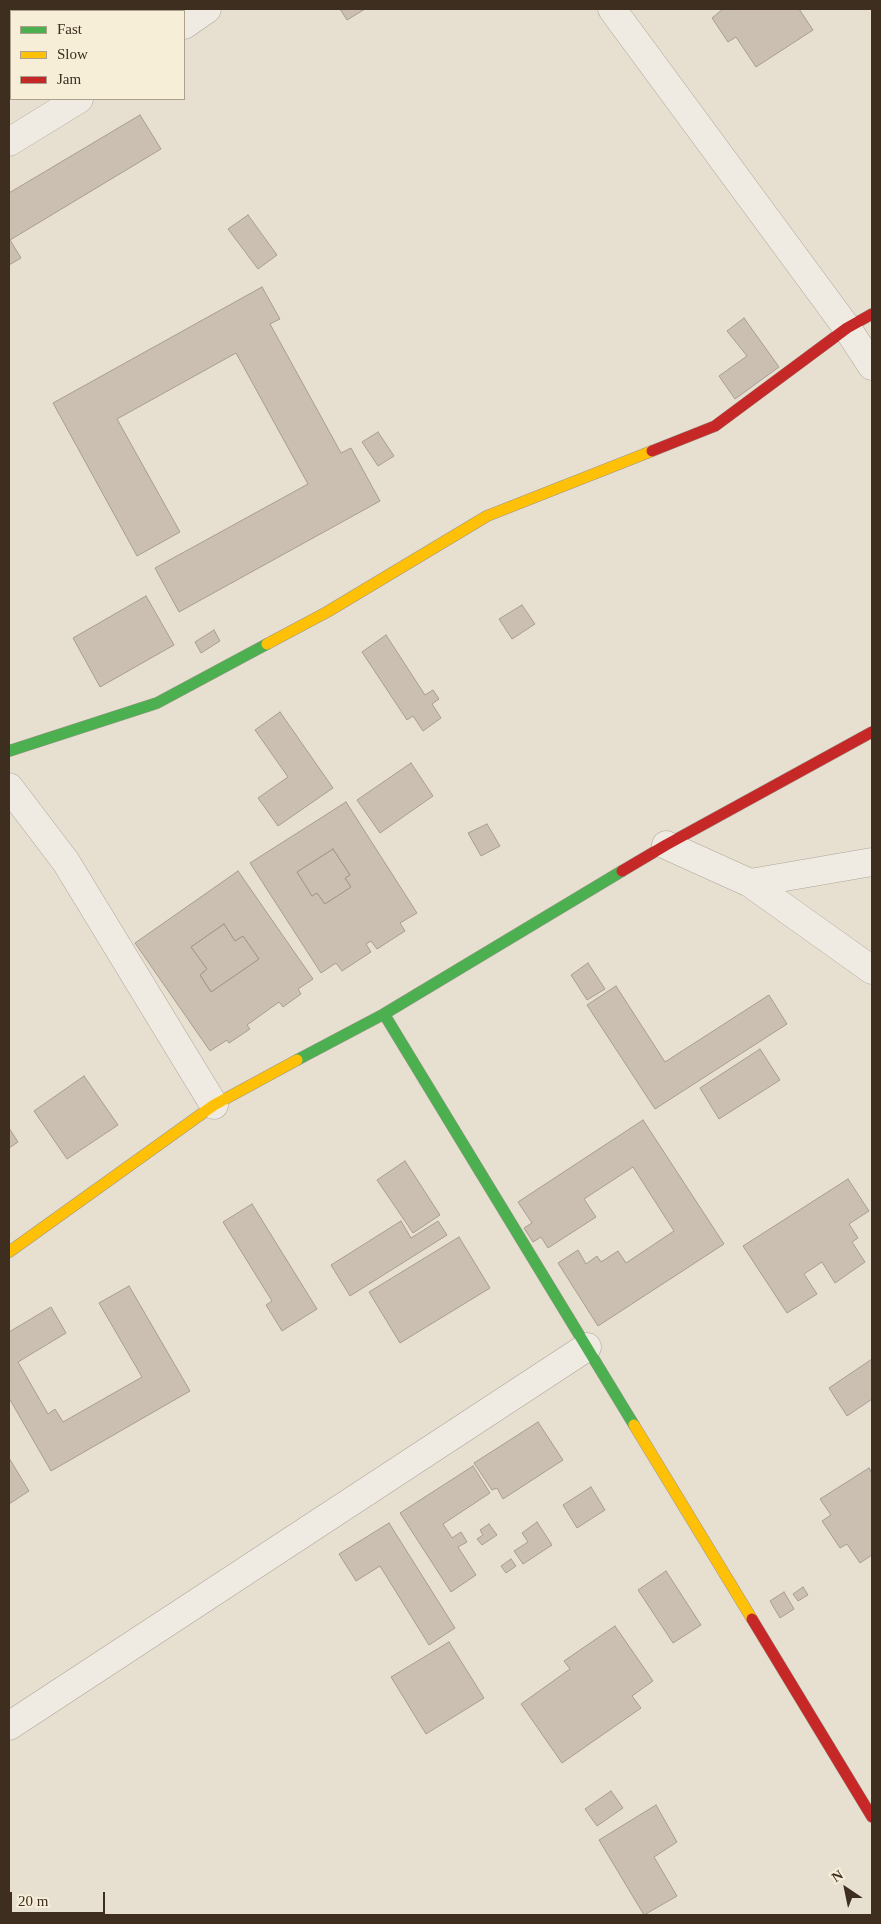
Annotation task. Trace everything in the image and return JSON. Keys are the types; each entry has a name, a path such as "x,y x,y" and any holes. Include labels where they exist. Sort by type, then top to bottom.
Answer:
{"street":[{"path":"185,24 206,9"},
{"path":"612,9 847,328 872,366"},
{"path":"9,142 77,100"},
{"path":"9,752 157,704 327,612 487,516 715,426 847,328 872,314"},
{"path":"9,1252 214,1105 384,1014 666,845 872,732"},
{"path":"9,787 66,862 214,1105"},
{"path":"666,845 750,883 872,970"},
{"path":"750,883 872,862"},
{"path":"384,1014 872,1817"},
{"path":"9,1726 587,1347"}],"building":[{"path":"109,9 110,10 60,10"},
{"path":"340,9 365,9 347,20"},
{"path":"723,9 799,9 813,30 756,67 736,37 728,42 712,18"},
{"path":"140,115 161,149 10,240 21,258 9,265 9,193"},
{"path":"248,215 277,255 258,269 228,229"},
{"path":"262,287 280,319 270,324 341,453 351,448 380,501 179,612 155,568 308,484 236,353 117,419 180,532 137,556 53,403"},
{"path":"744,318 779,367 735,399 719,376 747,356 727,331"},
{"path":"378,432 394,456 378,466 362,442"},
{"path":"146,596 174,645 100,687 73,638"},
{"path":"522,605 535,624 512,639 499,619"},
{"path":"214,630 220,641 201,653 195,642"},
{"path":"386,635 425,695 433,690 439,699 432,704 441,718 423,731 413,716 407,720 362,652"},
{"path":"280,712 333,788 278,826 258,798 288,777 255,730"},
{"path":"411,763 433,796 380,833 357,800"},
{"path":"346,802 417,913 400,923 405,931 377,949 371,941 366,944 371,952 342,971 336,963 321,973 250,863","holes":["333,849 350,875 345,878 351,887 325,904 317,893 312,896 297,872"]},
{"path":"487,824 500,846 481,856 468,833"},
{"path":"333,849 350,875 345,878 351,887 325,904 317,893 312,896 297,872"},
{"path":"238,871 313,979 298,989 301,994 283,1007 279,1002 247,1025 250,1029 229,1043 227,1040 210,1051 135,943","holes":["224,924 235,941 243,936 259,959 211,992 200,975 207,969 191,947"]},
{"path":"224,924 235,941 243,936 259,959 211,992 200,975 207,969 191,947"},
{"path":"588,963 605,989 587,1000 571,975"},
{"path":"616,986 665,1062 769,995 787,1024 655,1109 587,1005"},
{"path":"760,1049 780,1080 719,1119 700,1088"},
{"path":"84,1076 118,1125 67,1159 34,1111"},
{"path":"643,1120 724,1244 598,1326 558,1263 578,1250 586,1264 597,1256 601,1262 618,1251 626,1263 674,1231 633,1167 584,1199 596,1217 548,1248 541,1237 533,1242 524,1228 532,1223 518,1202"},
{"path":"9,1128 18,1142 9,1148"},
{"path":"405,1161 440,1215 413,1233 377,1180"},
{"path":"848,1179 869,1211 849,1224 858,1238 852,1242 865,1262 835,1283 822,1262 804,1274 817,1294 787,1313 743,1246"},
{"path":"252,1204 317,1309 282,1331 266,1305 272,1301 223,1222"},
{"path":"401,1221 411,1238 438,1221 447,1235 350,1296 331,1265"},
{"path":"459,1237 490,1288 400,1343 369,1292"},
{"path":"129,1286 190,1391 51,1471 9,1398 9,1332 51,1307 66,1333 18,1362 48,1414 55,1409 63,1422 142,1377 99,1303"},
{"path":"872,1359 872,1399 847,1416 829,1388"},
{"path":"538,1422 563,1460 503,1499 497,1488 492,1490 474,1463"},
{"path":"9,1458 29,1491 9,1504"},
{"path":"473,1466 490,1493 443,1524 452,1538 461,1532 467,1542 458,1547 476,1575 451,1592 400,1513"},
{"path":"869,1468 872,1473 872,1555 860,1563 847,1544 840,1548 822,1521 831,1515 820,1499"},
{"path":"591,1487 605,1510 577,1528 563,1505"},
{"path":"537,1522 552,1545 523,1564 514,1551 528,1542 522,1533"},
{"path":"389,1523 455,1628 429,1645 380,1566 356,1581 339,1554"},
{"path":"489,1524 497,1535 482,1545 477,1539 483,1535 480,1530"},
{"path":"511,1559 516,1566 506,1573 501,1566"},
{"path":"666,1571 701,1625 673,1643 638,1590"},
{"path":"803,1587 808,1595 798,1601 793,1594"},
{"path":"784,1592 794,1609 780,1618 770,1601"},
{"path":"615,1626 653,1681 632,1696 641,1708 562,1763 521,1704 570,1669 564,1661"},
{"path":"449,1642 484,1698 426,1734 391,1677"},
{"path":"611,1791 623,1808 597,1826 585,1809"},
{"path":"656,1805 677,1842 654,1857 677,1896 644,1915 599,1840"}],"traffic: fast":[{"path":"9,751 157,703 267,644"},
{"path":"297,1060 384,1014 622,871"},
{"path":"384,1014 634,1425"}],"traffic: slow":[{"path":"267,644 327,612 487,516 652,451"},
{"path":"9,1252 214,1105 297,1060"},
{"path":"634,1425 752,1619"}],"traffic: jam":[{"path":"652,451 715,426 847,328 872,314"},
{"path":"622,871 872,732"},
{"path":"752,1619 872,1817"}]}
